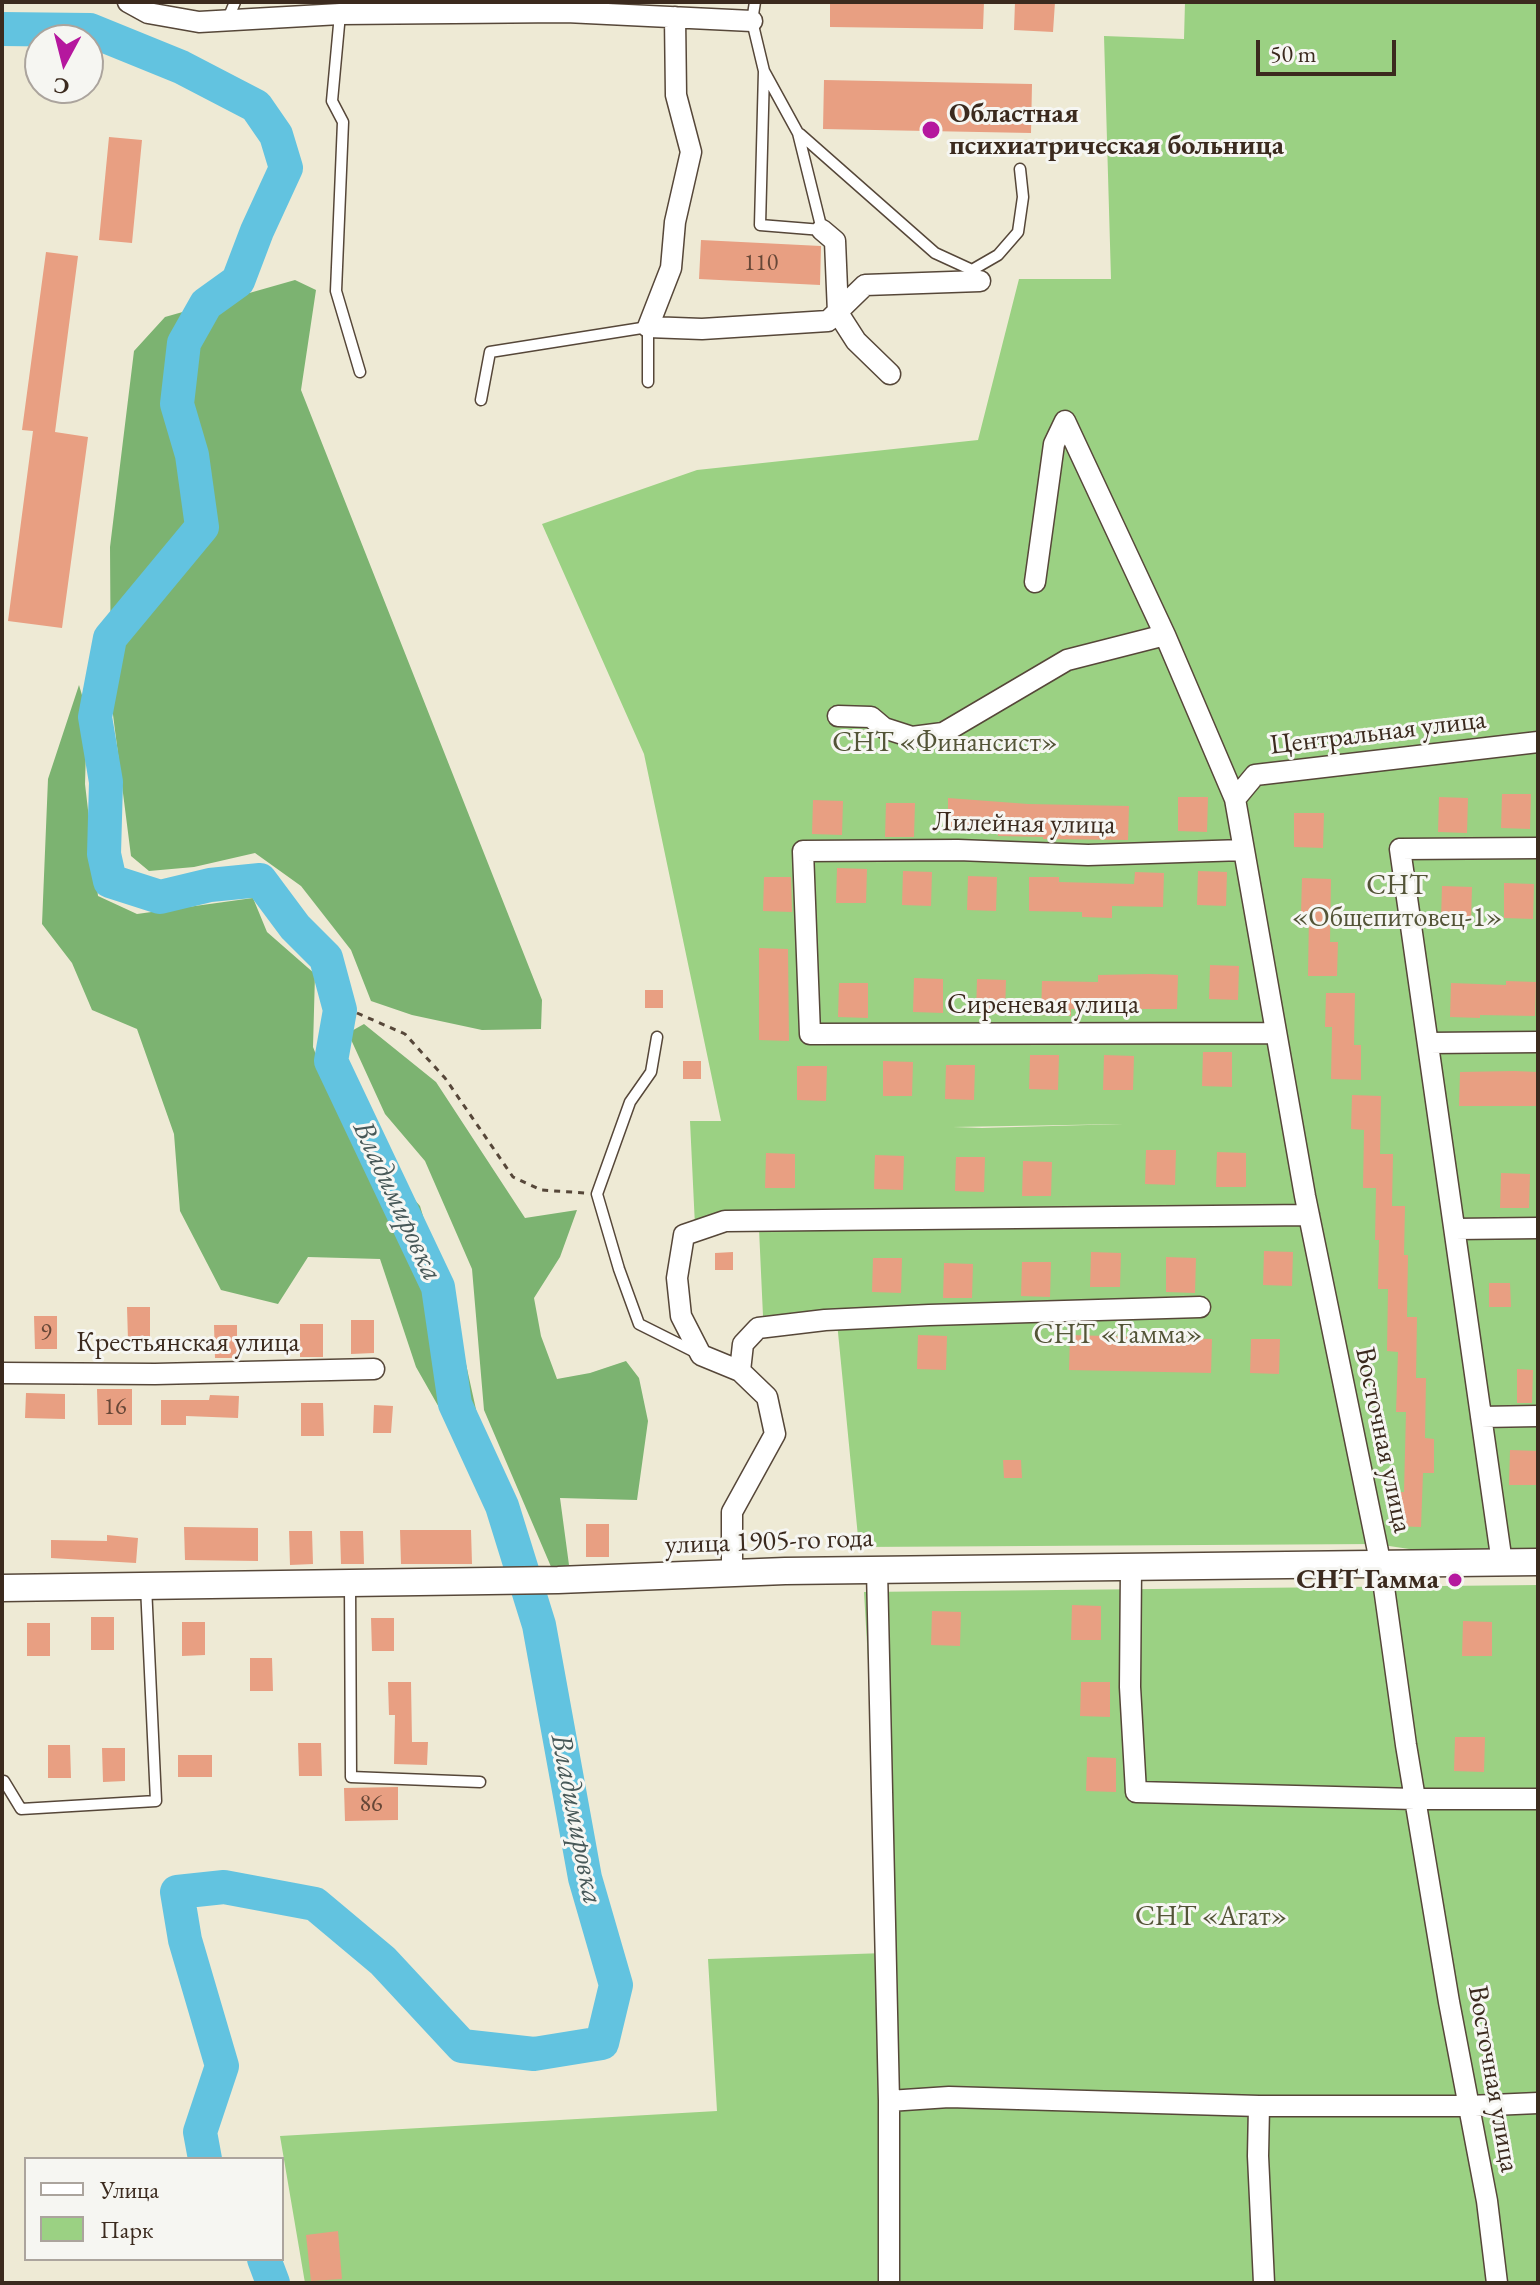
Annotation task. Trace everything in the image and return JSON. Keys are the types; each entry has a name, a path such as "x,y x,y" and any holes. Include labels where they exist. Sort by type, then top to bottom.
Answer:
{"street":[{"path":"128,2 148,13 199,22 231,11 340,14 393,8 675,17 754,11"},
{"path":"675,17 676,95 691,152 675,222 671,268 648,327 702,329 828,321 865,285 976,276"},
{"path":"822,230 835,241 838,313 856,341 890,374"},
{"name":"Восточная улица","path":"1035,582 1054,444 1065,421 1165,635 1235,799 1309,1215 1381,1566 1415,1799 1487,2201 1497,2283"},
{"path":"838,716 871,717 884,728 912,737 943,733 1067,660 1165,635"},
{"name":"Центральная улица","path":"1235,799 1255,775 1538,742"},
{"path":"1502,1563 1400,849 1538,848"},
{"name":"Лилейная улица","path":"810,1034 803,851 958,850 1088,855 1244,850"},
{"name":"Сиреневая улица","path":"810,1034 1276,1033"},
{"path":"1429,1043 1538,1042"},
{"path":"732,1575 732,1512 775,1434 767,1397 740,1371 701,1355 681,1316 677,1278 684,1235 725,1221 1309,1215"},
{"path":"1455,1229 1538,1228"},
{"path":"740,1371 743,1344 758,1328 825,1320 914,1315 1200,1307"},
{"name":"Крестьянская улица","path":"2,1373 155,1374 374,1369"},
{"path":"1481,1417 1538,1416"},
{"name":"улица 1905-го года","path":"2,1588 558,1580 877,1570 1538,1562"},
{"path":"1131,1568 1130,1687 1136,1792 1538,1799"},
{"path":"877,1570 889,2101 889,2283"},
{"path":"889,2101 949,2097 1259,2106 1538,2103"},
{"path":"1259,2106 1258,2156 1264,2283"}],"lane":[{"path":"754,11 764,71 760,225 822,230 798,133 764,71"},
{"path":"340,14 332,101 343,122 336,291 360,372"},
{"path":"798,133 935,253 976,276 1018,232 1023,197 1020,169"},
{"path":"481,400 490,352 648,327 648,382"},
{"path":"657,1037 651,1072 630,1102 597,1194 639,1324 701,1355"},
{"path":"350,1582 351,1777 480,1782"},
{"path":"4,1781 21,1809 156,1801 146,1584"}],"path":[{"path":"357,1013 405,1034 445,1078 513,1177 541,1190 597,1194"}],"green space":[{"path":"1185,2 1538,2 1538,1562 1502,1563 1376,1544 859,1547 836,1312 763,1316 759,1229 695,1226 690,1121 721,1121 644,754 542,524 697,470 978,440 1019,279 1111,279 1104,36 1184,39","holes":["1123,1124 982,1128 953,1127"]},
{"path":"295,280 316,290 301,390 542,1000 541,1029 482,1030 412,1015 371,1001 351,950 301,886 255,853 194,867 149,871 131,856 111,699 110,547 134,351 165,317"},
{"path":"79,685 87,712 85,784 98,896 137,914 253,898 267,932 315,974 313,1047 339,1113 420,1206 462,1346 479,1423 453,1432 416,1367 380,1259 308,1257 278,1304 221,1290 180,1211 174,1134 137,1029 92,1010 72,963 42,924 48,779"},
{"path":"364,1024 436,1082 525,1218 577,1210 560,1257 534,1298 541,1336 557,1379 590,1373 626,1361 639,1378 648,1421 637,1500 560,1498 569,1565 552,1569 484,1410 472,1269 425,1161 385,1114 348,1033"},
{"name":"СНТ «Агат»","path":"1538,1585 1538,2283 305,2283 280,2136 717,2111 708,1959 885,1953 864,1592"}],"building":[{"path":"830,2 984,2 983,29 830,27"},
{"path":"1015,2 1055,2 1053,32 1014,30"},
{"path":"824,80 1032,84 1031,133 823,129"},
{"path":"109,137 142,140 132,243 99,240"},
{"path":"701,240 821,246 820,285 699,279"},
{"path":"46,252 78,256 55,432 88,437 62,628 8,621 33,431 22,430"},
{"path":"1502,794 1531,794 1530,829 1501,828"},
{"path":"1178,797 1208,797 1207,832 1178,831"},
{"path":"1439,797 1468,798 1467,833 1438,832"},
{"path":"948,798 1028,804 1129,806 1128,840 1043,839 998,836 998,833 948,832"},
{"path":"813,800 843,801 842,835 812,834"},
{"path":"886,803 915,803 914,837 885,837"},
{"path":"1294,813 1324,813 1323,848 1294,847"},
{"path":"837,868 867,869 866,903 836,903"},
{"path":"903,871 932,872 931,906 902,905"},
{"path":"1198,871 1227,872 1226,906 1197,905"},
{"path":"1135,872 1164,873 1163,907 1112,906 1112,918 1082,917 1082,912 1029,911 1029,877 1059,877 1059,882 1134,884"},
{"path":"968,876 997,877 996,911 967,910"},
{"path":"764,877 791,877 792,912 763,911"},
{"path":"1302,878 1331,879 1330,942 1338,942 1337,976 1308,976 1309,913 1301,913"},
{"path":"1504,883 1534,884 1533,919 1504,918"},
{"path":"1442,886 1472,887 1471,921 1441,920"},
{"path":"759,948 788,949 789,1041 759,1040"},
{"path":"1210,965 1239,966 1238,1000 1209,999"},
{"path":"1098,975 1178,975 1177,1009 1071,1009 1071,1016 1041,1015 1042,981 1098,982"},
{"path":"914,978 943,979 943,1013 913,1012"},
{"path":"977,979 1006,980 1005,1014 976,1013"},
{"path":"1506,981 1536,982 1535,1016 1450,1017 1451,983 1506,985"},
{"path":"839,983 868,983 868,1018 838,1017"},
{"path":"645,990 663,990 663,1008 645,1008"},
{"path":"1326,993 1355,993 1354,1045 1361,1045 1361,1080 1331,1079 1332,1027 1325,1027"},
{"path":"1203,1052 1232,1052 1232,1087 1202,1086"},
{"path":"1030,1055 1059,1055 1058,1090 1029,1089"},
{"path":"1104,1055 1134,1056 1133,1090 1103,1090"},
{"path":"683,1061 701,1061 701,1079 683,1079"},
{"path":"883,1061 913,1062 912,1096 883,1096"},
{"path":"946,1065 975,1065 974,1100 945,1099"},
{"path":"797,1066 827,1066 826,1101 797,1100"},
{"path":"1460,1072 1538,1072 1538,1106 1459,1106"},
{"path":"1352,1095 1381,1096 1380,1154 1393,1154 1392,1206 1405,1206 1407,1317 1417,1317 1416,1378 1426,1378 1425,1438 1434,1439 1434,1473 1423,1473 1421,1527 1392,1526 1393,1492 1404,1492 1406,1412 1396,1412 1398,1352 1387,1351 1388,1289 1378,1289 1376,1188 1363,1188 1364,1130 1351,1129"},
{"path":"1146,1150 1176,1150 1175,1185 1145,1184"},
{"path":"1217,1152 1246,1153 1246,1187 1216,1187"},
{"path":"766,1153 795,1154 795,1188 765,1188"},
{"path":"875,1155 904,1156 903,1190 874,1189"},
{"path":"956,1157 985,1157 984,1192 955,1191"},
{"path":"1023,1161 1052,1162 1051,1196 1022,1196"},
{"path":"1501,1173 1530,1174 1529,1208 1500,1208"},
{"path":"1264,1251 1293,1252 1292,1286 1263,1285"},
{"path":"733,1252 733,1270 715,1270 715,1253"},
{"path":"1091,1252 1121,1253 1120,1287 1090,1287"},
{"path":"1166,1257 1196,1258 1195,1293 1166,1292"},
{"path":"873,1258 902,1258 901,1293 872,1292"},
{"path":"1022,1262 1051,1262 1050,1297 1021,1296"},
{"path":"944,1263 973,1264 972,1298 943,1298"},
{"path":"1489,1283 1510,1283 1511,1307 1489,1307"},
{"path":"127,1307 150,1307 150,1340 128,1340"},
{"path":"34,1316 57,1316 57,1349 35,1349"},
{"path":"351,1320 374,1320 374,1353 351,1354"},
{"path":"300,1324 323,1324 323,1357 300,1357"},
{"path":"214,1325 237,1325 237,1358 215,1358"},
{"path":"918,1335 947,1336 946,1370 917,1369"},
{"path":"1070,1335 1212,1339 1211,1373 1069,1370"},
{"path":"1251,1339 1280,1339 1279,1374 1250,1373"},
{"path":"1517,1369 1533,1370 1532,1403 1517,1403"},
{"path":"97,1389 132,1389 132,1425 98,1425"},
{"path":"26,1393 65,1394 65,1419 25,1418"},
{"path":"210,1395 239,1396 238,1418 186,1416 186,1425 161,1425 161,1400 209,1400"},
{"path":"301,1403 323,1403 324,1436 301,1436"},
{"path":"374,1405 393,1406 391,1433 373,1433"},
{"path":"1510,1450 1538,1451 1538,1485 1509,1485"},
{"path":"1003,1460 1021,1460 1022,1478 1004,1478"},
{"path":"586,1524 609,1524 609,1557 586,1557"},
{"path":"184,1527 258,1528 258,1561 185,1560"},
{"path":"400,1530 471,1530 472,1564 401,1564"},
{"path":"289,1531 312,1531 313,1564 290,1565"},
{"path":"340,1531 363,1531 364,1564 341,1564"},
{"path":"107,1535 138,1538 136,1563 51,1558 51,1540 107,1541"},
{"path":"1072,1605 1101,1606 1101,1640 1071,1640"},
{"path":"932,1611 961,1612 960,1646 931,1645"},
{"path":"91,1617 114,1617 114,1650 91,1650"},
{"path":"371,1618 394,1618 394,1651 372,1651"},
{"path":"1463,1621 1492,1622 1492,1656 1462,1656"},
{"path":"182,1622 205,1622 205,1655 182,1656"},
{"path":"27,1623 50,1623 50,1656 27,1656"},
{"path":"250,1658 272,1658 273,1691 250,1691"},
{"path":"388,1682 411,1682 412,1742 428,1742 427,1765 394,1764 395,1715 389,1715"},
{"path":"1081,1682 1110,1682 1110,1717 1080,1716"},
{"path":"1455,1737 1485,1737 1484,1772 1454,1771"},
{"path":"298,1743 321,1743 322,1776 299,1776"},
{"path":"48,1745 70,1745 71,1778 48,1778"},
{"path":"102,1748 125,1748 125,1781 103,1782"},
{"path":"178,1755 212,1755 212,1777 178,1777"},
{"path":"1087,1757 1116,1758 1116,1792 1086,1791"},
{"path":"398,1787 398,1820 345,1821 344,1788"},
{"path":"338,2231 342,2279 311,2281 306,2235"}],"waterway":[{"name":"Владимировка","path":"2,29 90,30 181,67 256,106 276,135 286,168 238,281 206,304 184,343 177,404 192,455 202,527 110,638 95,717 106,782 104,854 110,881 160,897 210,885 260,880 295,927 326,958 340,1010 331,1061 438,1287 455,1404 502,1506 539,1625 585,1878 616,1985 602,2043 534,2054 462,2046 383,1961 315,1904 224,1887 177,1892 185,1940 222,2066 200,2132 205,2157"},
{"name":"Владимировка","path":"265,2261 273,2283"}],"place":[{"name":"Областная психиатрическая больница","path":"931,130"},
{"name":"СНТ Гамма","path":"1455,1580"}],"park label":[{"name":"СНТ «Финансист»","path":"945,743"},
{"name":"СНТ «Общепитовец-1»","path":"1397,902"},
{"name":"СНТ «Гамма»","path":"1118,1335"}]}
